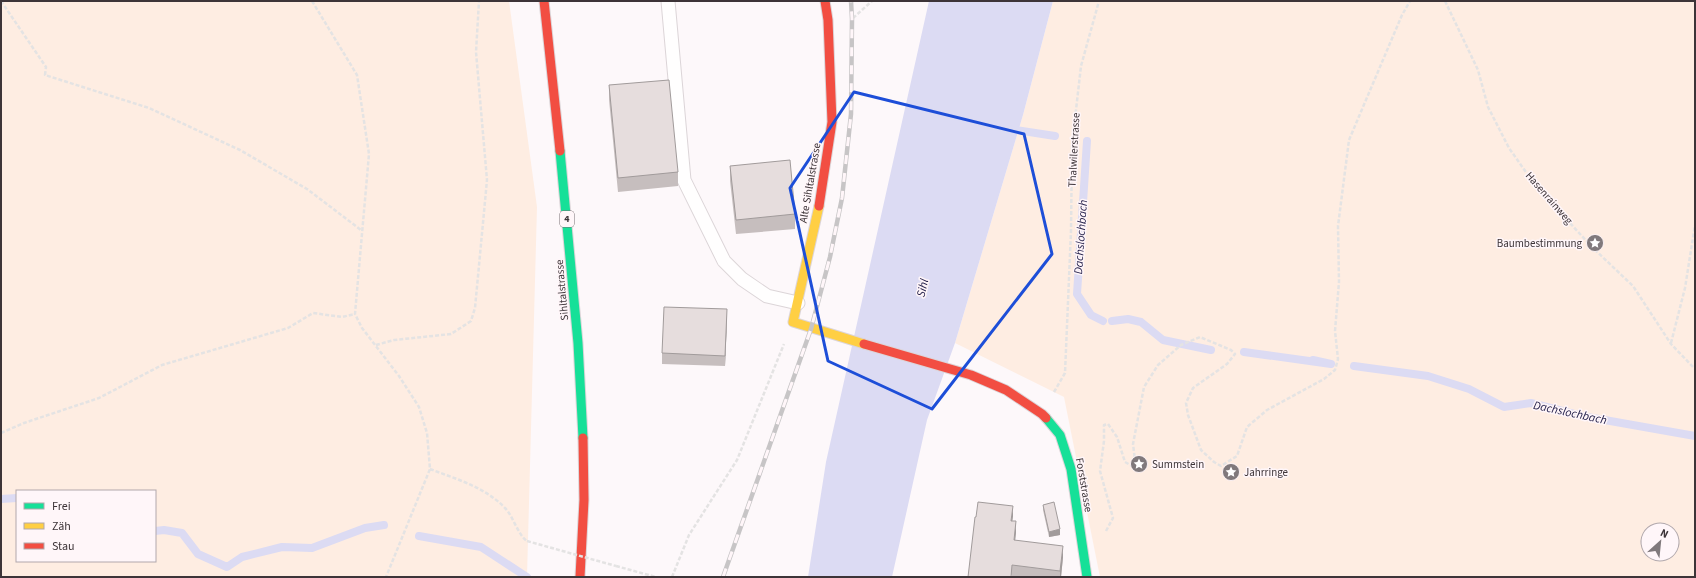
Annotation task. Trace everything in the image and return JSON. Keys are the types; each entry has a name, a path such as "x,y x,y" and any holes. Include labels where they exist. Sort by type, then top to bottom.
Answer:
{"street":[{"name":"Sihltalstrasse","path":"544,1 560,144 578,341 584,504 580,577"},
{"name":"Alte Sihltalstrasse","path":"793,322 821,197 832,122 828,20 825,1"},
{"name":"Forststrasse","path":"793,322 835,336 971,375 1006,390 1042,414 1060,435 1071,469 1087,577"}],"lane":[{"path":"668,1 684,180 724,261 742,279 767,296 798,303"}],"path":[{"path":"1,1 46,67 45,75 149,108 240,150 307,189 361,230"},
{"path":"312,1 357,75 369,154 361,230 355,314 362,328 399,376 419,407 427,433 430,469 386,577"},
{"path":"376,345 394,340 451,334 471,321 475,308 487,180 476,52 479,1"},
{"name":"Thalwilerstrasse","path":"1066,374 1071,231 1072,145 1081,66 1099,1"},
{"path":"1102,526 1106,532 1113,518 1100,471 1104,440 1104,425 1108,424 1117,437 1125,462 1132,466 1135,460 1133,444 1144,386 1158,365 1181,345 1200,338 1231,350 1235,354 1227,364 1193,388 1186,403 1188,416 1201,450 1214,462 1221,466 1237,456 1247,427 1267,410 1324,379 1335,370 1338,359 1335,331 1339,282 1338,226 1350,140 1402,14 1410,1"},
{"name":"Hasenrainweg","path":"1445,1 1478,70 1488,107 1509,148 1535,185 1632,286 1671,344 1695,370"},
{"path":"1671,344 1685,288 1695,225"},
{"path":"1,433 24,423 99,398 162,365 288,328 313,313 342,317 355,314"},
{"path":"672,577 688,535 737,460 793,322"},
{"path":"430,469 489,494 505,508 516,523 523,539 526,541 656,577"}],"highlighted area":[{"path":"854,92 1024,134 1052,254 932,409 828,361 790,188"}],"shaded area":[{"path":"1,1 509,1 537,207 527,577 1,577"},
{"path":"1053,1 1695,1 1695,577 1100,577 1064,397 955,343 1023,115"}],"water":[{"name":"Sihl","path":"929,1 1053,1 1023,115 955,343 927,420 892,577 808,577 826,462"}],"building":[{"path":"669,80 678,172 618,178 609,85"},
{"path":"790,160 795,214 736,220 730,166"},
{"path":"664,307 727,309 725,356 662,353"},
{"path":"978,502 1013,506 1011,521 1016,521 1014,540 1063,546 1060,571 1012,565 1011,577 968,577"},
{"path":"1054,502 1060,529 1049,532 1043,505"}],"waterway":[{"name":"Dachslochbach","path":"1009,129 1055,136"},
{"name":"Dachslochbach","path":"1087,141 1077,294 1091,315 1103,321"},
{"name":"Dachslochbach","path":"1112,321 1128,319 1141,322 1163,340 1211,350"},
{"name":"Dachslochbach","path":"1244,352 1331,364 1313,360"},
{"name":"Dachslochbach","path":"1354,366 1428,376 1469,389 1504,407 1531,403 1582,416 1695,436"},
{"path":"1,499 16,498"},
{"path":"156,531 164,530 182,533 198,554 227,567 242,557 282,547 312,548 365,528 384,525"},
{"path":"419,536 481,547 527,577"}],"railway":[{"path":"723,577 811,329 830,257 842,198 851,114 851,1"}],"traffic: fast":[{"path":"560,151 578,343 583,438"},
{"path":"1046,418 1060,435 1071,469 1087,577"}],"traffic: slow":[{"path":"819,206 793,322 864,344"}],"traffic: jam":[{"path":"544,1 560,151"},
{"path":"819,206 832,122 828,20 825,1"},
{"path":"864,344 971,375 1006,390 1046,418"},
{"path":"580,577 584,500 583,438"}],"place":[{"name":"Baumbestimmung","path":"1595,243"},
{"name":"Summstein","path":"1139,464"},
{"name":"Jahrringe","path":"1231,472"}]}
